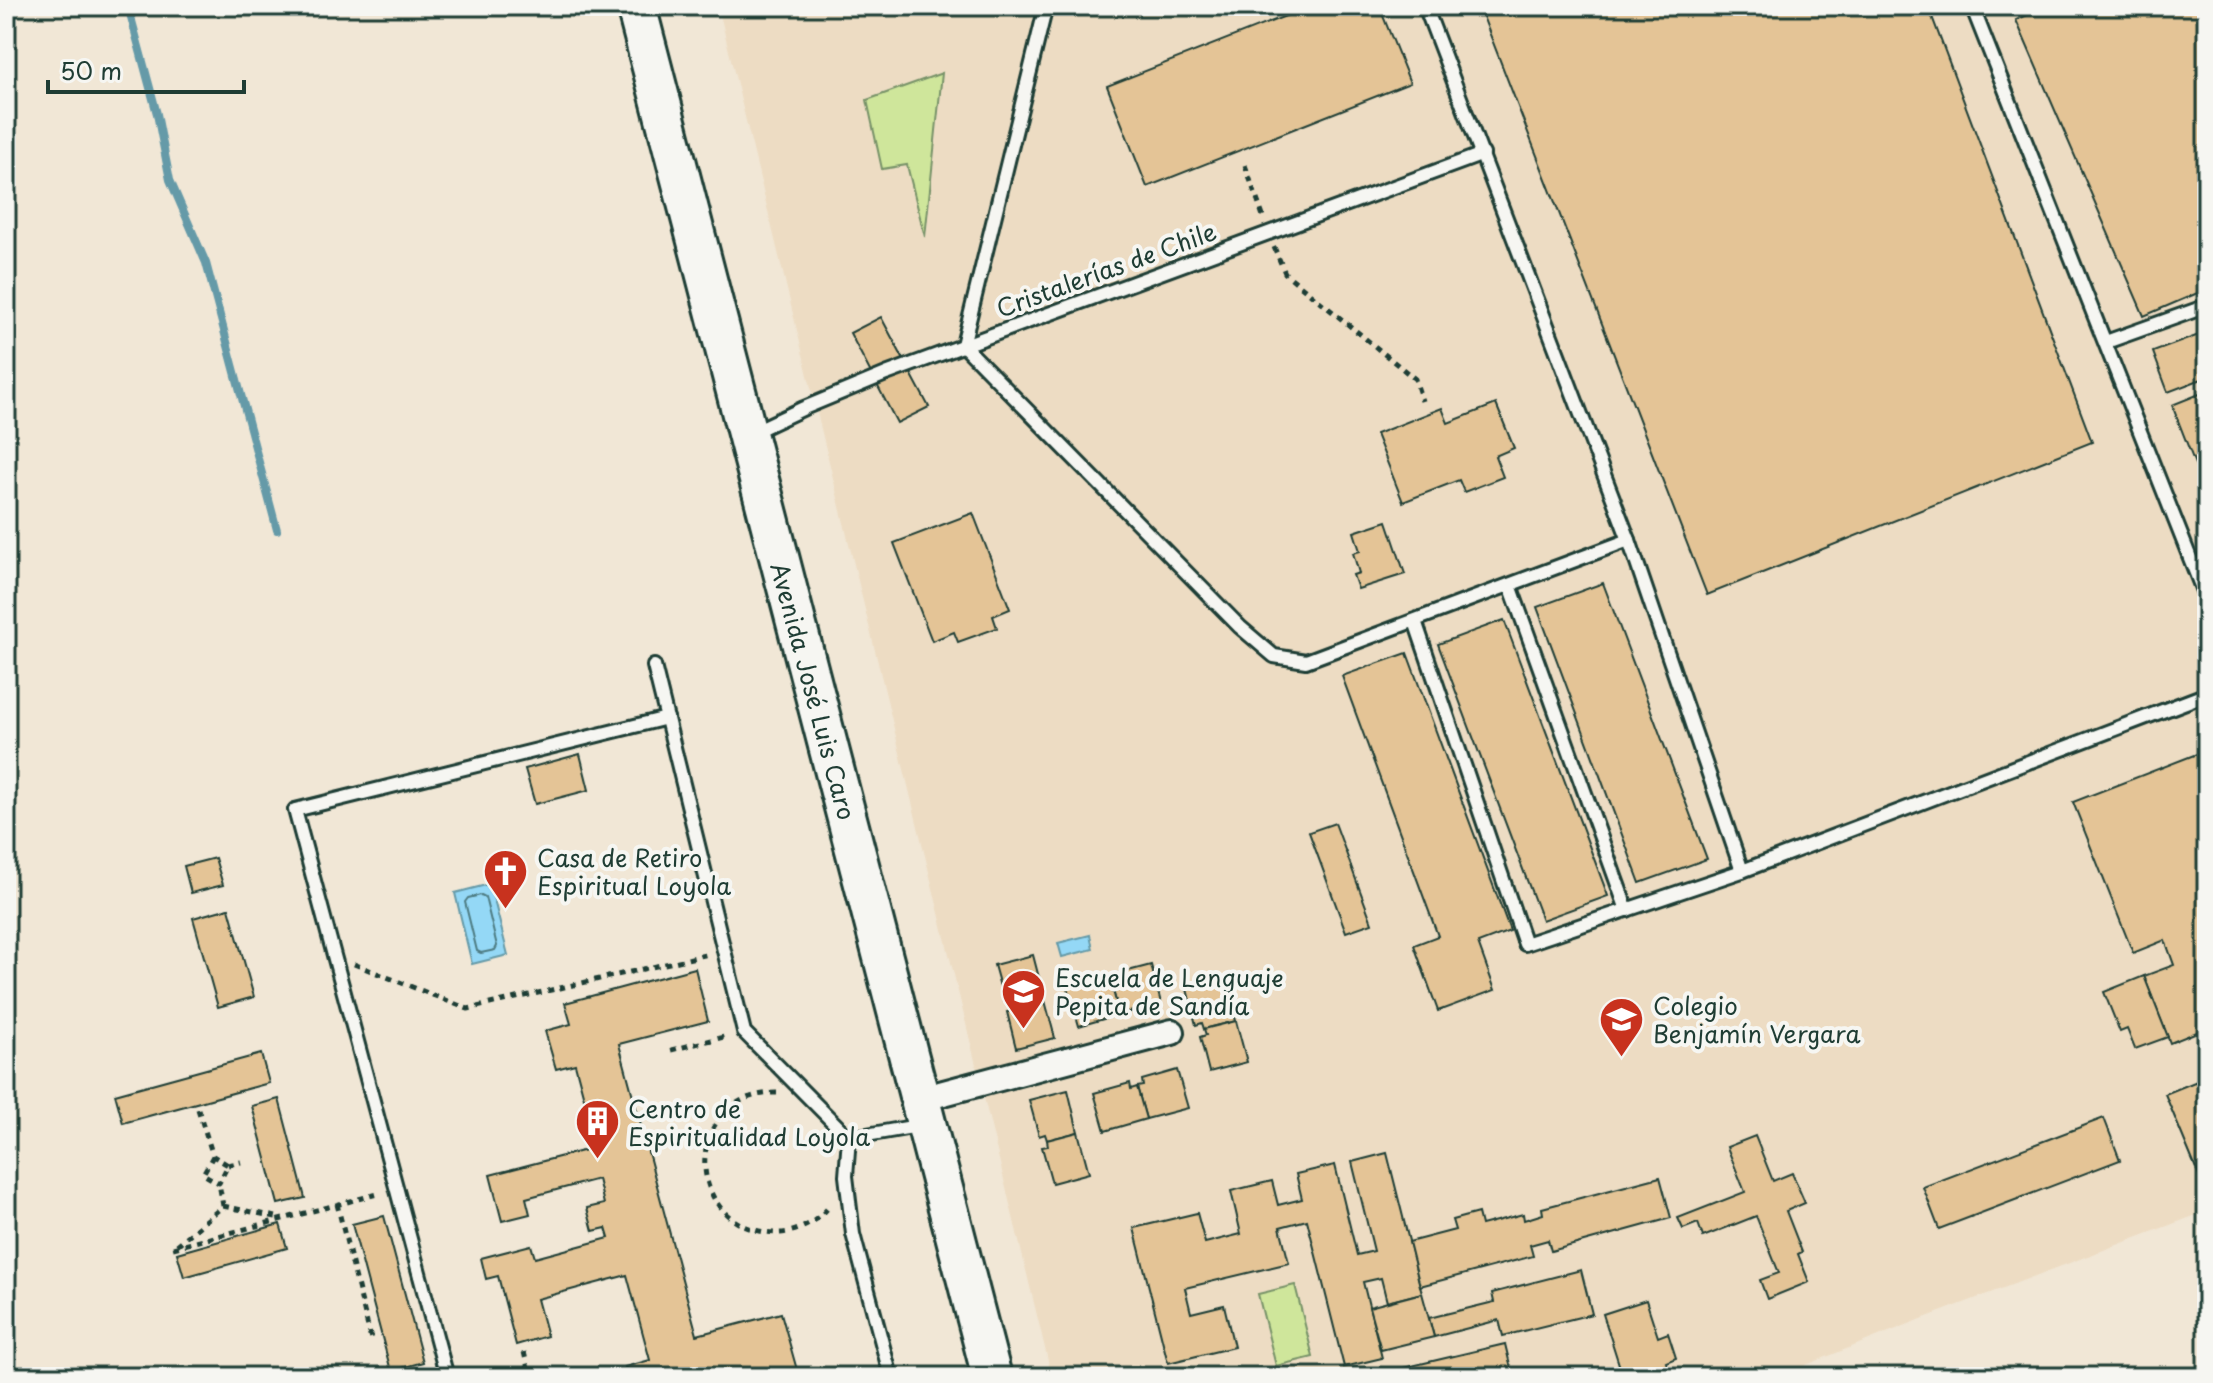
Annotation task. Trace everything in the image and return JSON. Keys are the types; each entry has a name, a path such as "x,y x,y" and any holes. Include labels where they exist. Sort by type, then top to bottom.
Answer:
{"main road":[{"name":"Avenida José Luis Caro","path":"636,6 992,1377"}],"street":[{"path":"924,1112 1172,1032"}],"lane":[{"path":"1046,6 963,345 1240,627 1274,656 1306,661 1629,540"},
{"path":"1425,6 1629,540 1742,871"},
{"path":"1972,6 2207,601"},
{"name":"Cristalerías de Chile","path":"748,435 804,408 963,345 1483,154"},
{"path":"2106,342 2207,306"},
{"path":"1510,585 1627,910"},
{"path":"1415,621 1525,944 1742,871 2207,694"},
{"path":"654,666 744,1032 849,1138 846,1176 853,1234 891,1377"},
{"path":"447,1377 295,810 667,718"},
{"path":"849,1138 924,1112"}],"path":[{"path":"1245,165 1285,273 1415,379 1422,401"},
{"path":"334,956 468,1009 723,951"},
{"path":"671,1050 744,1032"},
{"path":"818,1106 797,1096 774,1092 751,1096 730,1107 714,1125 705,1145 703,1169 709,1191 722,1211 740,1225 763,1233 786,1233 808,1225 826,1211 846,1176"},
{"path":"198,1109 213,1156 228,1165 241,1162"},
{"path":"213,1156 203,1174 219,1183"},
{"path":"223,1206 219,1183 228,1165"},
{"path":"223,1206 173,1248 396,1189"},
{"path":"337,1204 371,1339"},
{"path":"223,1206 283,1219"},
{"path":"524,1352 530,1377"}],"shaded area":[{"path":"730,6 2207,6 2207,1211 1776,1377 1052,1377 719,10"}],"green space":[{"path":"942,73 925,237 907,165 882,169 867,100"},
{"path":"1295,1285 1313,1357 1276,1366 1258,1294"}],"water":[{"path":"490,884 508,955 472,964 455,893"},
{"path":"1090,935 1093,949 1062,957 1058,943"}],"building":[{"path":"1311,6 1379,6 1410,83 1147,187 1107,86"},
{"path":"1479,6 1928,6 2092,442 1707,595"},
{"path":"2048,6 2207,6 2207,289 2144,316 2016,20"},
{"path":"881,317 929,407 897,423 850,333"},
{"path":"2207,332 2207,377 2168,392 2153,352"},
{"path":"2207,391 2207,495 2172,405"},
{"path":"1496,404 1514,448 1495,456 1503,477 1464,492 1459,480 1403,502 1376,434 1442,408 1448,423"},
{"path":"973,513 1010,609 993,616 997,628 958,642 954,632 932,641 894,543"},
{"path":"1387,521 1405,574 1358,589 1353,575 1359,573 1353,553 1360,551 1354,532"},
{"path":"1603,583 1707,859 1640,883 1537,607"},
{"path":"1504,620 1608,896 1542,920 1438,644"},
{"path":"1407,653 1510,931 1478,943 1495,990 1438,1011 1414,945 1438,936 1342,676"},
{"path":"2207,750 2207,1028 2170,1043 2144,976 2174,965 2165,940 2133,953 2073,802"},
{"path":"580,754 589,790 535,804 525,769"},
{"path":"1335,823 1372,923 1346,932 1309,832"},
{"path":"215,858 223,885 191,893 184,866"},
{"path":"229,908 254,997 218,1007 193,918"},
{"path":"1033,955 1044,997 1011,1005 1010,999 1004,1001 994,965"},
{"path":"1151,965 1161,1003 1126,1013 1124,1007 1118,1009 1109,976"},
{"name":"Centro de Espiritualidad Loyola","path":"695,968 708,1021 619,1044 697,1335 781,1313 797,1370 771,1377 628,1377 625,1367 650,1360 627,1275 537,1299 547,1336 516,1345 498,1276 486,1279 481,1258 531,1245 535,1258 609,1238 606,1228 593,1231 587,1208 604,1204 598,1179 526,1198 530,1214 502,1221 490,1175 597,1147 575,1064 556,1069 545,1031 571,1024 565,1003"},
{"path":"1109,976 1118,1009 1112,1010 1114,1016 1079,1026 1068,988"},
{"path":"2144,976 2168,1037 2135,1049 2127,1029 2120,1032 2104,992"},
{"path":"1225,979 1236,1021 1204,1029 1202,1023 1196,1025 1187,989"},
{"path":"1044,997 1055,1038 1016,1048 1007,1012 1013,1011 1011,1005"},
{"path":"1236,1021 1247,1062 1209,1072 1200,1037 1206,1035 1204,1029"},
{"path":"261,1054 269,1083 123,1123 115,1094"},
{"path":"1177,1070 1188,1108 1146,1119 1137,1087 1143,1086 1142,1080"},
{"path":"2207,1077 2207,1195 2165,1094"},
{"path":"1130,1083 1131,1089 1137,1087 1146,1119 1105,1131 1094,1093"},
{"path":"1068,1090 1078,1132 1047,1140 1045,1134 1039,1136 1029,1100"},
{"path":"279,1099 305,1198 278,1204 252,1106"},
{"path":"2104,1118 2120,1160 1939,1229 1923,1187"},
{"path":"1078,1132 1089,1173 1052,1183 1042,1147 1048,1146 1047,1140"},
{"path":"1755,1136 1773,1181 1792,1173 1805,1203 1786,1211 1802,1252 1798,1254 1809,1282 1767,1299 1760,1280 1779,1273 1756,1216 1703,1237 1698,1223 1683,1229 1678,1218 1745,1192 1727,1147"},
{"path":"1387,1153 1422,1293 1387,1302 1381,1278 1363,1282 1382,1358 1344,1367 1307,1220 1280,1227 1289,1263 1185,1288 1191,1313 1224,1305 1234,1347 1168,1363 1134,1228 1197,1213 1205,1243 1241,1234 1231,1191 1272,1181 1278,1205 1302,1199 1296,1174 1335,1165 1357,1255 1374,1251 1352,1162"},
{"path":"1660,1177 1671,1218 1551,1251 1548,1240 1530,1245 1533,1256 1420,1286 1409,1242 1455,1230 1452,1220 1478,1213 1481,1225 1523,1214 1524,1220 1543,1214 1542,1208"},
{"path":"384,1216 423,1362 391,1371 352,1224"},
{"path":"280,1224 287,1248 184,1277 177,1253"},
{"path":"1581,1270 1592,1314 1503,1336 1499,1320 1434,1337 1429,1318 1494,1302 1492,1293"},
{"path":"1422,1293 1434,1337 1381,1350 1369,1307"},
{"path":"1646,1300 1658,1337 1668,1333 1676,1358 1666,1362 1671,1377 1623,1377 1603,1314"},
{"path":"1505,1344 1513,1377 1365,1377"}],"waterway":[{"path":"128,6 157,114 170,180 206,263 277,530"}],"place":[{"name":"Casa de Retiro Espiritual Loyola","path":"506,910"},
{"name":"Escuela de Lenguaje Pepita de Sandía","path":"1024,1030"},
{"name":"Colegio Benjamín Vergara","path":"1622,1058"},
{"name":"Centro de Espiritualidad Loyola","path":"597,1161"}]}
